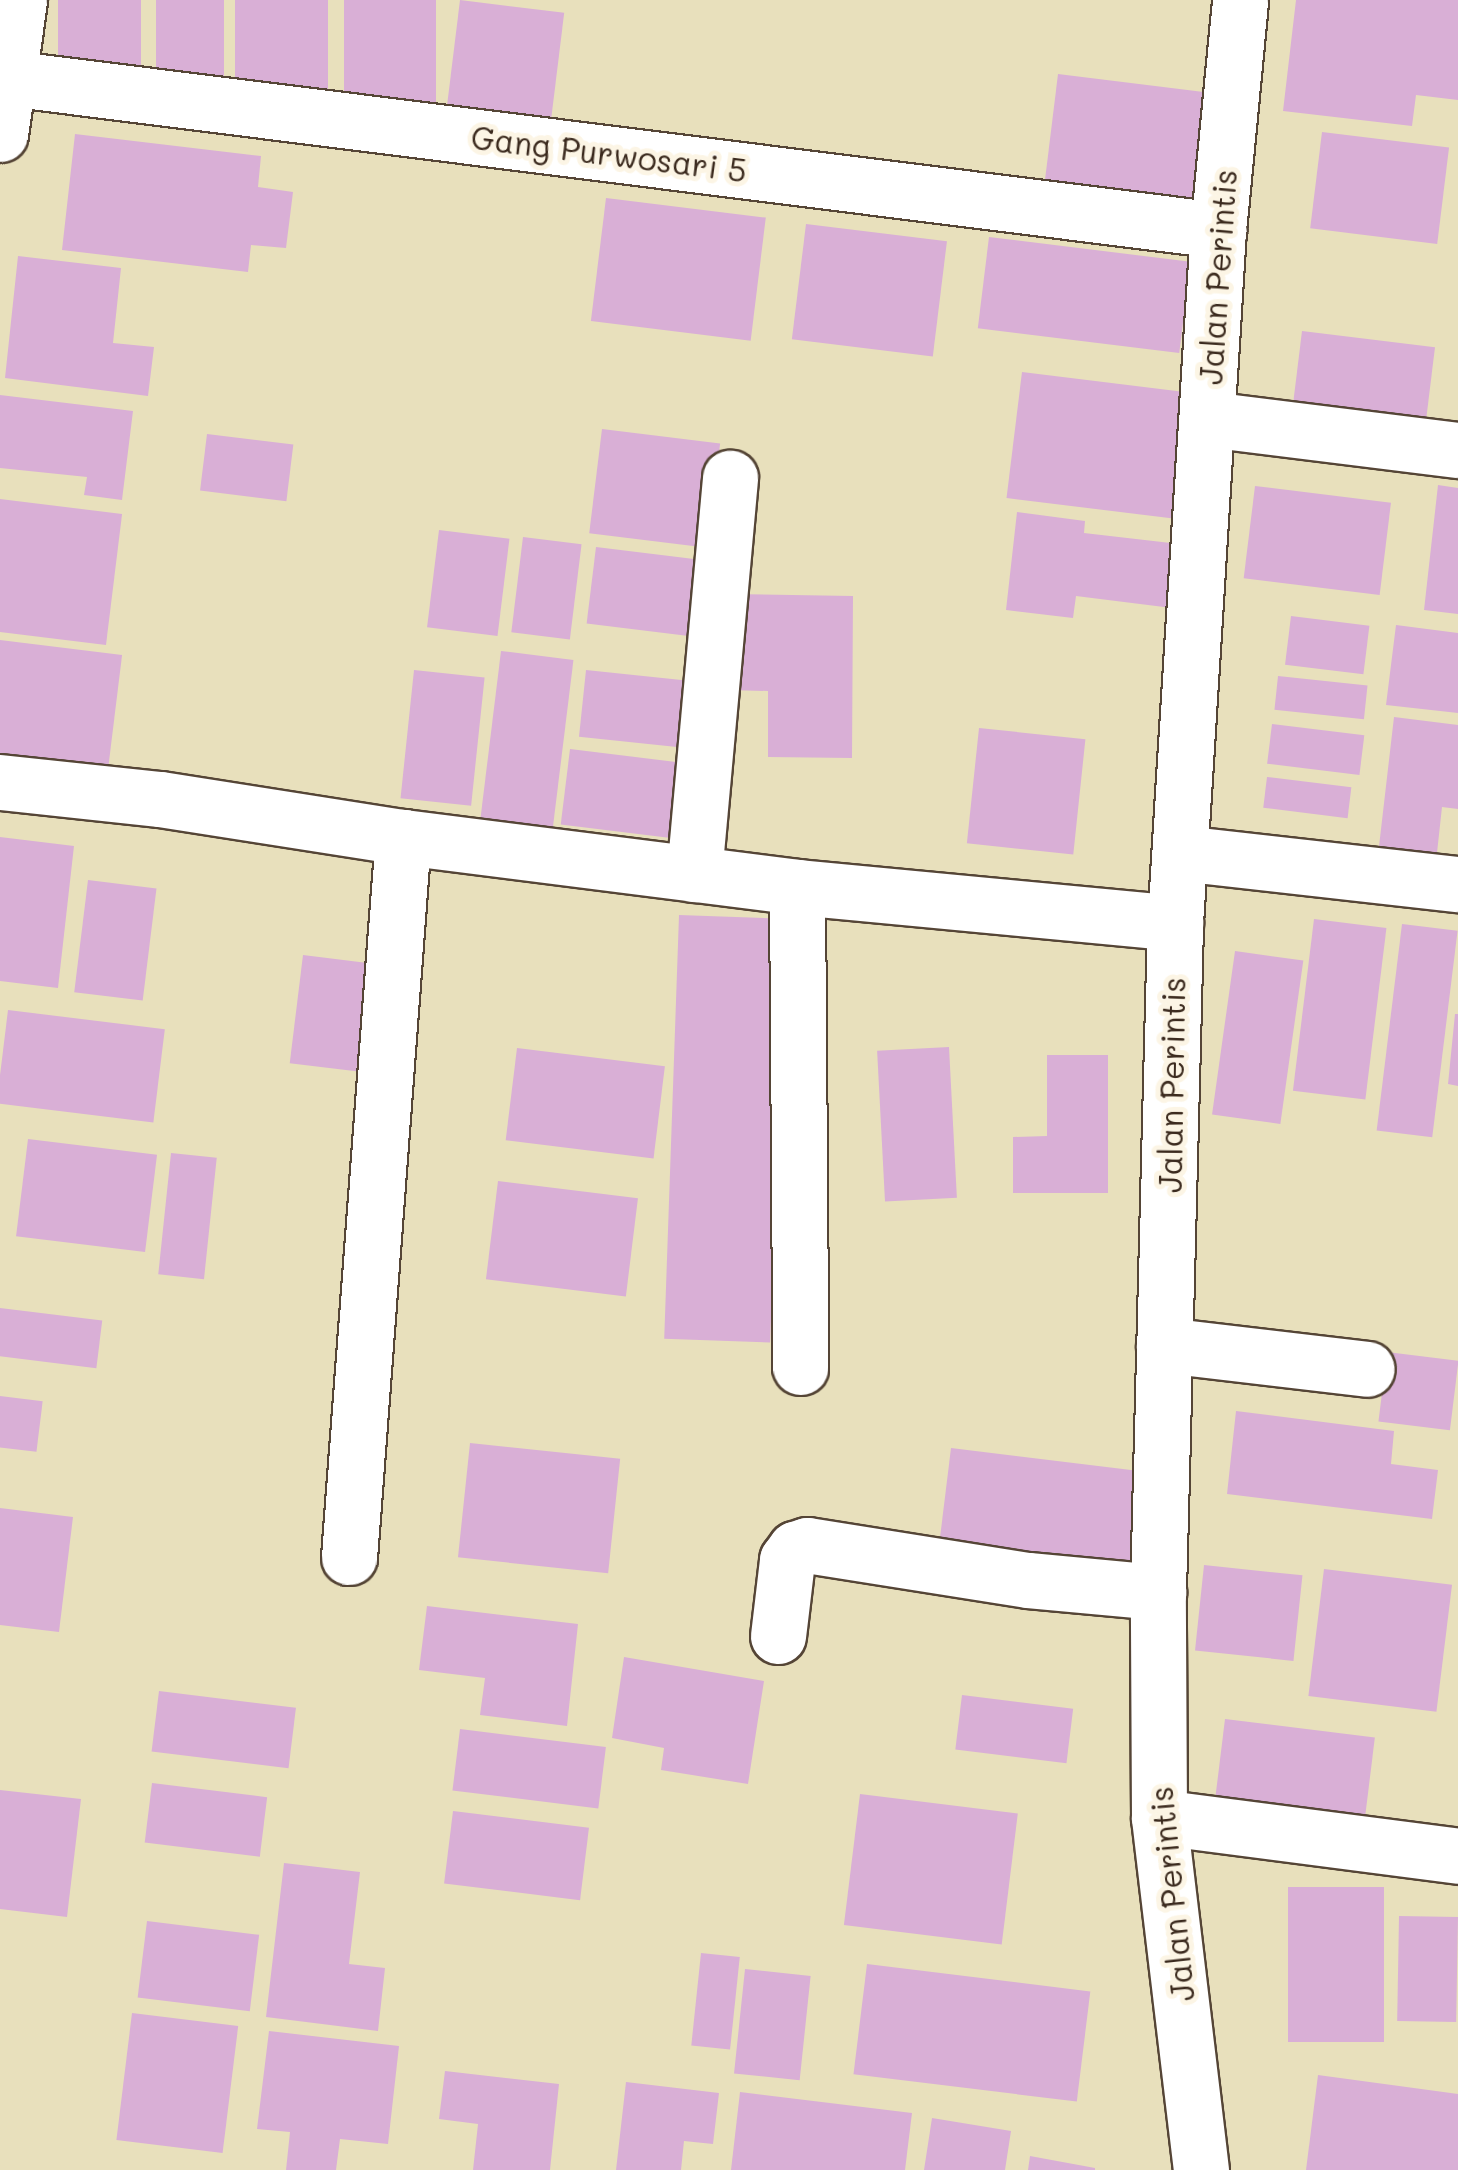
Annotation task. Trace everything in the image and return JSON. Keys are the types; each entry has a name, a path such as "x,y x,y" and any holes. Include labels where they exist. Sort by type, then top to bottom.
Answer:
{"street":[{"path":"0,134 3,78 19,0"},
{"name":"Jalan Perintis","path":"1201,2170 1159,1817 1158,1592 1175,923 1218,230 1240,0"},
{"name":"Gang Purwosari 5","path":"3,78 1218,230"},
{"path":"1208,419 1458,450"},
{"path":"694,874 730,478"},
{"path":"0,782 160,799 403,837 797,887 1175,923"},
{"path":"349,1558 403,837"},
{"path":"1180,853 1458,884"},
{"path":"797,887 800,1366"},
{"path":"1164,1345 1368,1369"},
{"path":"778,1636 788,1560 795,1549 807,1546 1028,1580 1158,1592"},
{"path":"1159,1817 1458,1856"}],"building":[{"path":"58,0 141,0 141,70 58,70"},
{"path":"156,0 224,0 224,85 156,85"},
{"path":"235,0 328,0 328,96 235,96"},
{"path":"344,0 436,0 436,117 344,117"},
{"path":"460,0 564,13 549,135 445,122"},
{"path":"1296,0 1458,0 1458,100 1416,95 1412,126 1283,111"},
{"path":"1058,74 1216,93 1200,221 1042,202"},
{"path":"1322,132 1449,148 1437,244 1310,228"},
{"path":"75,134 261,156 258,187 293,192 286,248 251,245 248,272 62,250"},
{"path":"606,198 766,218 751,341 591,321"},
{"path":"806,224 947,241 933,356 792,339"},
{"path":"989,237 1190,262 1179,353 978,328"},
{"path":"18,256 121,268 113,343 154,347 148,396 5,378"},
{"path":"1302,331 1435,347 1425,428 1292,411"},
{"path":"1022,372 1191,393 1175,519 1007,498"},
{"path":"0,395 133,411 122,500 84,495 87,477 0,468"},
{"path":"602,429 720,444 707,548 589,533"},
{"path":"207,434 293,445 286,501 200,491"},
{"path":"1438,485 1458,488 1458,614 1424,610"},
{"path":"1255,486 1391,503 1380,595 1244,578"},
{"path":"0,499 122,514 106,645 0,632"},
{"path":"1017,512 1085,521 1084,533 1188,545 1180,609 1076,596 1073,618 1006,610"},
{"path":"439,530 509,539 498,636 427,627"},
{"path":"523,537 582,544 570,639 511,632"},
{"path":"596,547 706,561 697,637 587,623"},
{"path":"730,594 853,596 852,758 768,757 768,691 728,690"},
{"path":"1291,616 1369,626 1363,674 1285,665"},
{"path":"1396,625 1458,633 1458,713 1386,705"},
{"path":"0,640 122,655 107,780 0,767"},
{"path":"501,651 573,660 552,838 479,829"},
{"path":"414,670 485,677 471,806 401,798"},
{"path":"586,670 693,681 686,748 579,737"},
{"path":"1278,676 1368,685 1364,719 1274,710"},
{"path":"1394,717 1458,725 1458,809 1442,807 1436,862 1378,855"},
{"path":"1272,724 1364,735 1359,775 1267,764"},
{"path":"979,728 1085,739 1073,855 967,843"},
{"path":"570,749 686,763 677,839 561,824"},
{"path":"1267,777 1351,787 1348,818 1263,808"},
{"path":"0,837 74,846 58,988 0,981"},
{"path":"88,880 156,888 143,1001 74,992"},
{"path":"679,915 785,919 770,1342 664,1339"},
{"path":"1314,919 1386,928 1365,1100 1293,1091"},
{"path":"1402,924 1458,931 1432,1137 1377,1130"},
{"path":"1235,951 1303,961 1280,1124 1212,1114"},
{"path":"303,955 370,963 356,1071 290,1063"},
{"path":"8,1010 165,1029 153,1123 0,1104"},
{"path":"1458,1014 1458,1086 1448,1084"},
{"path":"949,1047 957,1198 885,1202 877,1051"},
{"path":"517,1048 665,1066 654,1158 506,1140"},
{"path":"1047,1055 1108,1055 1108,1193 1013,1193 1013,1137 1047,1136"},
{"path":"28,1139 157,1155 145,1252 16,1236"},
{"path":"171,1153 217,1158 204,1279 158,1274"},
{"path":"498,1181 638,1198 626,1296 486,1279"},
{"path":"0,1308 102,1321 96,1368 0,1356"},
{"path":"1387,1352 1458,1361 1450,1430 1378,1421"},
{"path":"0,1396 43,1401 36,1452 0,1447"},
{"path":"1236,1411 1394,1431 1391,1464 1438,1470 1432,1519 1227,1494"},
{"path":"470,1443 620,1459 608,1573 458,1557"},
{"path":"951,1448 1151,1473 1139,1577 938,1552"},
{"path":"0,1508 73,1517 59,1632 0,1625"},
{"path":"1204,1565 1302,1575 1293,1661 1195,1651"},
{"path":"1324,1569 1452,1585 1436,1712 1308,1696"},
{"path":"427,1606 578,1624 567,1726 480,1715 485,1678 419,1670"},
{"path":"624,1657 764,1681 748,1784 661,1770 664,1748 612,1738"},
{"path":"159,1691 296,1708 289,1768 152,1752"},
{"path":"962,1695 1073,1709 1066,1763 955,1750"},
{"path":"1225,1719 1375,1737 1365,1822 1215,1803"},
{"path":"460,1729 606,1747 598,1808 452,1791"},
{"path":"152,1783 267,1797 260,1857 145,1843"},
{"path":"0,1790 81,1799 67,1917 0,1909"},
{"path":"860,1794 1018,1813 1002,1944 844,1925"},
{"path":"453,1811 589,1828 580,1900 444,1883"},
{"path":"284,1863 360,1872 349,1964 385,1968 378,2031 266,2017"},
{"path":"1288,1887 1384,1887 1384,2042 1288,2042"},
{"path":"1399,1916 1458,1917 1456,2022 1397,2021"},
{"path":"147,1921 259,1935 250,2011 138,1997"},
{"path":"701,1953 740,1957 730,2050 691,2045"},
{"path":"867,1964 1090,1991 1077,2102 853,2074"},
{"path":"745,1969 811,1976 800,2080 734,2073"},
{"path":"132,2013 238,2026 223,2153 116,2140"},
{"path":"269,2031 399,2046 388,2144 340,2139 336,2170 286,2170 290,2132 257,2129"},
{"path":"445,2071 559,2084 550,2170 473,2170 478,2124 439,2119"},
{"path":"1318,2075 1458,2094 1458,2170 1306,2170"},
{"path":"626,2082 719,2093 713,2144 684,2141 681,2170 616,2170"},
{"path":"740,2092 912,2113 905,2170 731,2170"},
{"path":"932,2118 1011,2131 1005,2170 924,2170"},
{"path":"1030,2156 1095,2168 1095,2170 1028,2170"}]}
